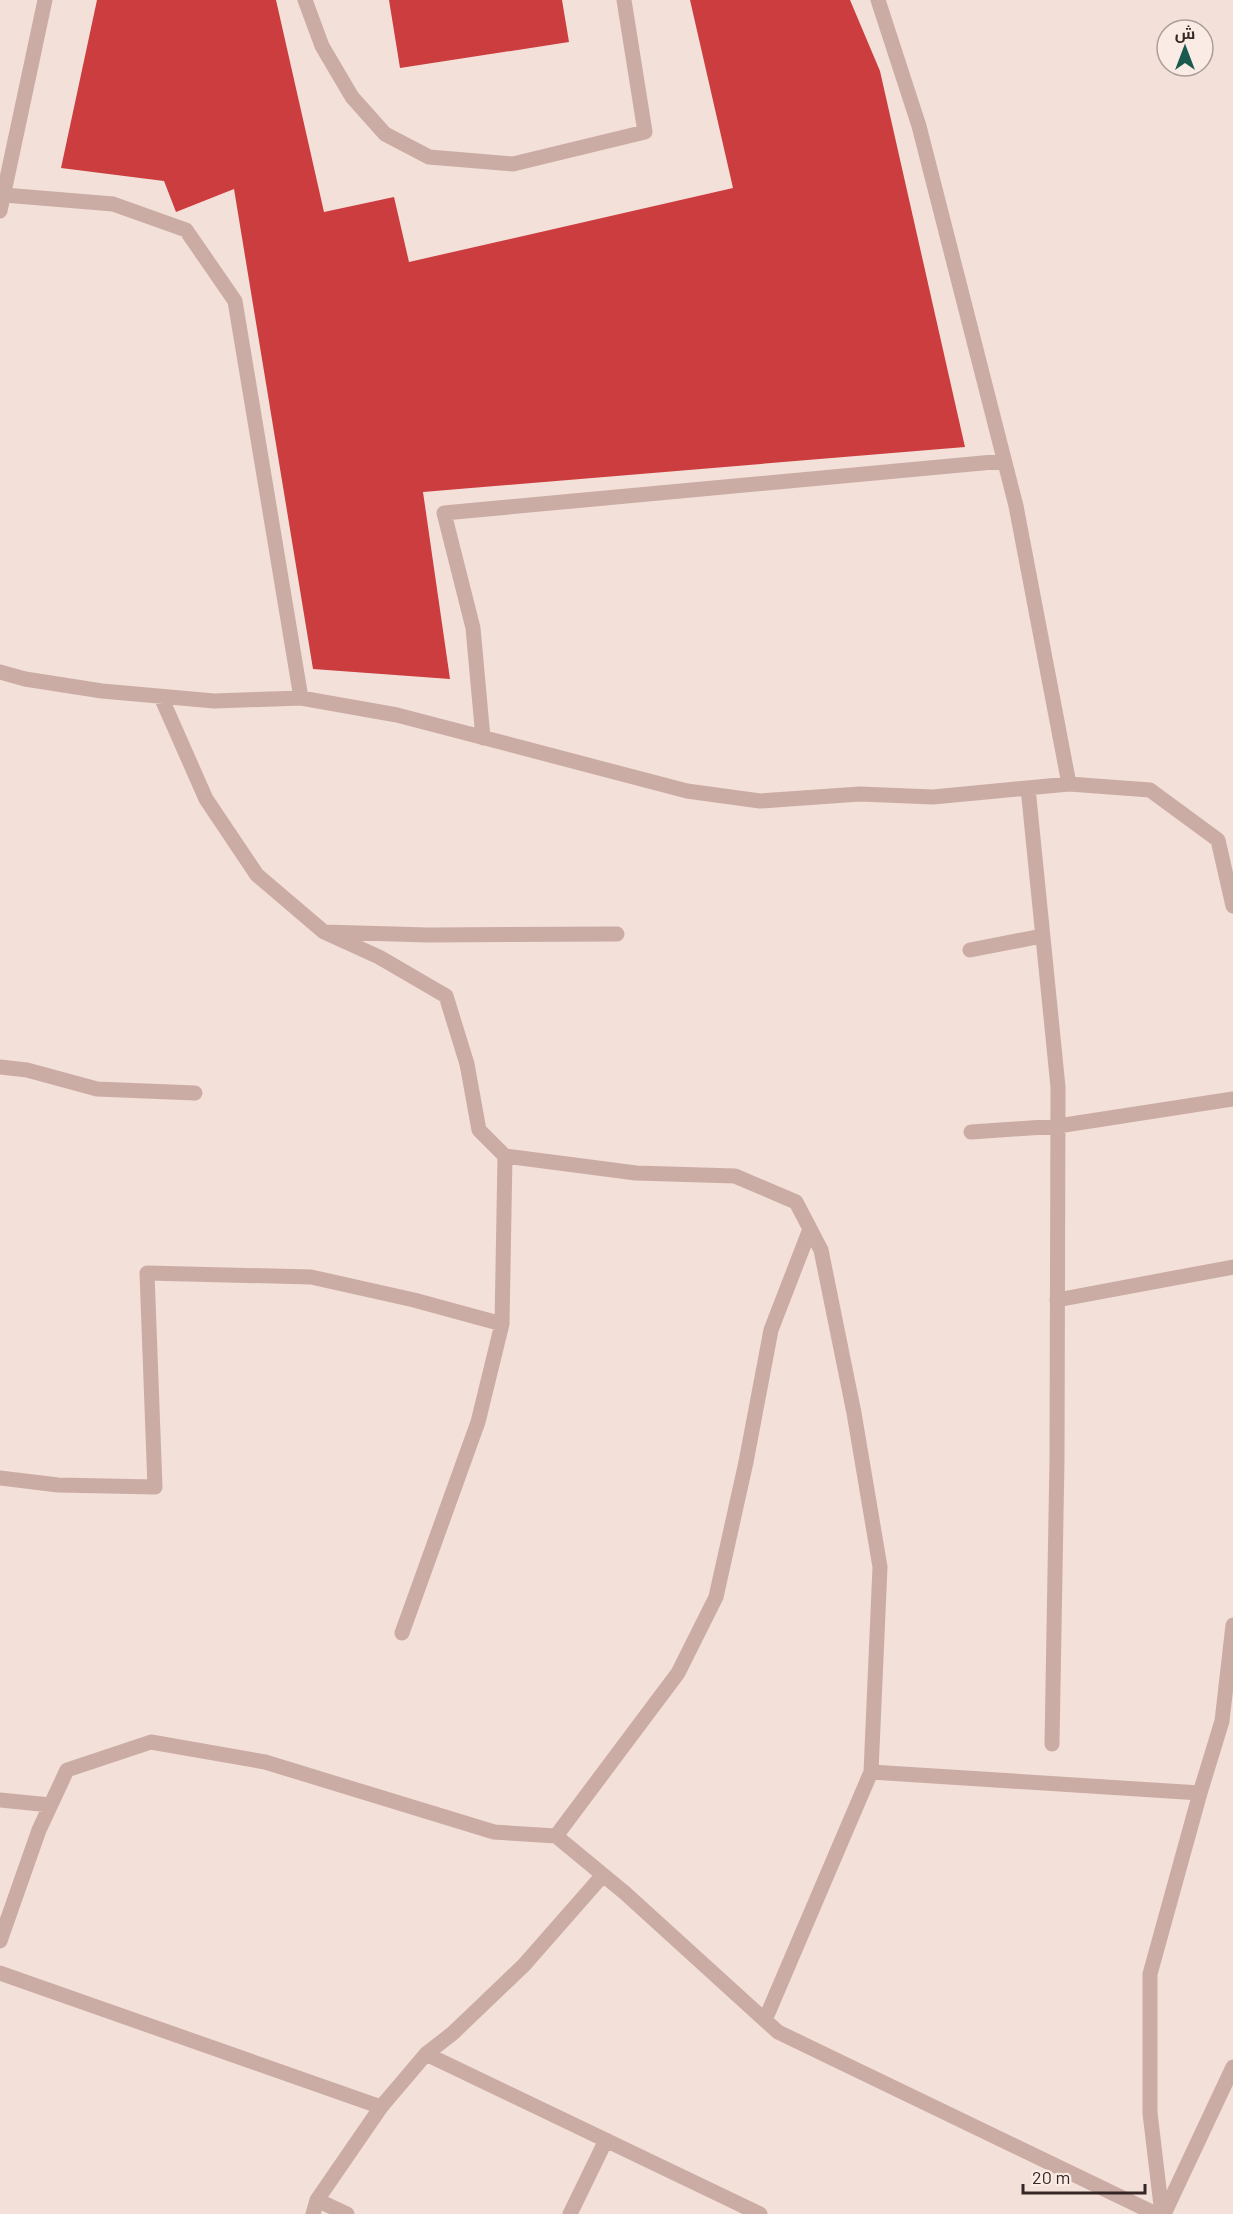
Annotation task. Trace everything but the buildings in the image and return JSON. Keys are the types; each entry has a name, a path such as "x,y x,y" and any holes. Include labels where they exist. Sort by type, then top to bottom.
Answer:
{"street":[{"path":"0,211 45,0"},
{"path":"304,0 322,46 352,97 385,134 429,157 513,164 645,132 624,0"},
{"path":"878,0 919,126 1016,506 1069,784"},
{"path":"4,195 113,204 186,230 235,301 301,698"},
{"path":"483,738 473,628 444,513 1004,460"},
{"path":"0,672 25,679 102,691 161,697 214,701 301,698 397,715 687,791 760,801 860,794 933,797 1069,784 1150,790 1218,840 1233,906"},
{"path":"161,697 206,800 257,875 324,932 379,957 446,996 467,1064 479,1130 505,1156 636,1173 735,1176 796,1202 821,1250 854,1413 880,1567 871,1772 765,2020"},
{"path":"1028,788 1058,1087 1052,1744"},
{"path":"324,932 428,935 617,934"},
{"path":"970,950 1042,936"},
{"path":"0,1067 27,1070 97,1089 195,1093"},
{"path":"971,1132 1058,1126 1233,1099"},
{"path":"402,1633 478,1422 502,1324 505,1156"},
{"path":"556,1836 678,1672 716,1597 746,1462 771,1330 810,1229"},
{"path":"1057,1300 1233,1267"},
{"path":"0,1478 58,1485 155,1487 147,1273 311,1276 414,1300 502,1324"},
{"path":"1163,2214 1150,2113 1150,1974 1200,1793 1228,1723 1233,1625"},
{"path":"0,1941 39,1830 67,1770 152,1742 265,1762 494,1832 556,1836 603,1875 778,2032 1156,2214"},
{"path":"871,1772 1200,1793"},
{"path":"0,1800 50,1805"},
{"path":"347,2214 315,2207 381,2107 426,2054 453,2033 524,1965 603,1875"},
{"path":"0,1973 381,2107"},
{"path":"426,2054 757,2213"},
{"path":"1163,2214 1233,2067"},
{"path":"570,2214 606,2140"}]}
